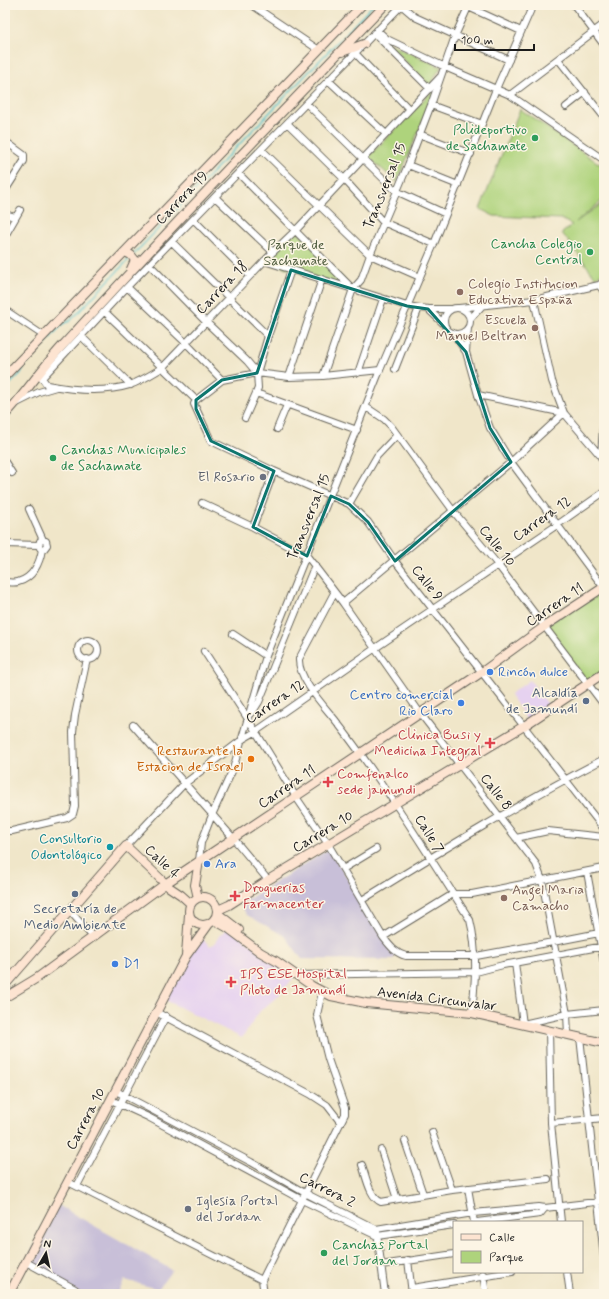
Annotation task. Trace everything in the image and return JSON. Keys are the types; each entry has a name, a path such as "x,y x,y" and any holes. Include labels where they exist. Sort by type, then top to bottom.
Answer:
{"main road":[{"name":"Carrera 19","path":"5,376 127,253 362,5"},
{"name":"Carrera 19","path":"5,415 42,375 63,345 128,274 385,5"},
{"path":"339,52 364,44"},
{"path":"127,253 135,260 128,274"},
{"name":"Carrera 11","path":"5,994 9,995 37,978 165,884 420,712 482,672 545,626 604,587"},
{"name":"Carrera 10","path":"9,1294 68,1182 115,1102 116,1091 186,956 214,917 228,905 524,726 604,673"},
{"name":"Calle 4","path":"126,846 165,884 194,901"},
{"name":"Carrera 12","path":"5,985 126,846"},
{"path":"194,901 202,897 211,899 217,906 214,917 199,924 191,918 189,914 194,901 199,861"},
{"name":"Carrera 10","path":"186,956 189,914"},
{"name":"Avenida Circunvalar","path":"214,917 240,933 260,952 322,992 343,999 472,1013 604,1043"}],"street":[{"path":"252,5 319,50"},
{"path":"402,5 415,17 509,60"},
{"name":"Carrera 19","path":"42,375 239,174 355,54 375,31 402,5"},
{"name":"Transversal 15","path":"243,739 266,656 380,370 458,186 496,89 533,5"},
{"path":"574,5 604,45"},
{"path":"467,6 521,31"},
{"name":"Transversal 15","path":"323,376 353,289 361,280 383,222 408,165 467,6"},
{"path":"510,95 604,24"},
{"path":"375,31 387,39 445,67 510,95 604,160"},
{"path":"375,31 430,89"},
{"path":"355,54 409,109"},
{"path":"558,59 604,117"},
{"name":"Carrera 18","path":"42,375 47,385 97,390 131,385 162,368 228,298 296,230 441,76"},
{"path":"329,81 386,134"},
{"path":"566,107 585,92"},
{"path":"306,104 396,191 446,214"},
{"path":"431,105 482,124"},
{"path":"288,123 344,179 383,222 434,244"},
{"path":"419,134 471,154"},
{"path":"5,141 24,155 24,161 5,191"},
{"path":"262,150 370,255 420,277"},
{"path":"408,165 458,186"},
{"path":"239,174 353,289"},
{"path":"5,176 11,180"},
{"path":"215,197 273,252"},
{"path":"5,236 20,210"},
{"path":"6,214 15,217"},
{"path":"194,220 250,276"},
{"path":"172,242 268,336"},
{"path":"264,261 383,299 407,306 428,309 450,309 534,300 601,283 604,292"},
{"path":"150,265 247,361 257,376"},
{"path":"245,418 257,391 257,376 268,336 291,270"},
{"path":"289,376 322,279"},
{"path":"127,287 186,343 222,380"},
{"path":"358,372 383,299"},
{"path":"534,300 552,381 564,413 602,458"},
{"path":"466,352 470,319 482,306"},
{"path":"395,369 419,308"},
{"path":"459,308 466,312 470,319"},
{"path":"428,309 444,324 449,331 453,333 466,352 478,395 490,428 512,462 557,525 604,587"},
{"path":"444,324 445,315 450,309"},
{"path":"5,310 44,336"},
{"name":"Calle 9","path":"105,312 195,402 211,441 349,504 368,522 433,610 566,778 604,829"},
{"path":"453,333 461,333 468,328"},
{"path":"81,336 131,385"},
{"path":"195,402 222,380 257,376 323,376 380,370"},
{"name":"Carrera 18","path":"16,404 39,392 58,387"},
{"path":"257,391 287,405 357,430"},
{"path":"478,395 564,413"},
{"path":"277,429 287,405"},
{"name":"Calle 10","path":"366,407 384,419 391,426 454,512 498,565 604,705"},
{"path":"602,458 604,412"},
{"path":"342,603 454,512 512,462 564,413"},
{"path":"349,504 377,456 397,435"},
{"path":"5,462 12,473"},
{"path":"253,527 274,471"},
{"name":"Carrera 12","path":"126,846 184,784 243,739 256,732 374,649 604,492"},
{"path":"202,503 253,527 307,556"},
{"path":"5,582 18,583 28,578 39,562 41,545 29,509"},
{"path":"5,544 41,545"},
{"name":"Calle 8","path":"307,556 420,712 536,864 542,880 554,942 567,1014 568,1034"},
{"path":"248,717 259,702 315,565"},
{"name":"Calle 7","path":"334,593 299,659 298,665 313,692 361,753 395,803 470,920 474,934 476,956 472,1013"},
{"path":"233,634 266,656"},
{"path":"204,651 248,717 296,797 328,844 383,937 398,954 406,956 476,956 601,933"},
{"path":"5,831 12,831 67,818 73,814 75,806 73,732 75,714 87,659"},
{"path":"133,725 268,880"},
{"path":"199,861 201,843 233,769 243,739"},
{"path":"362,900 500,816 604,758"},
{"path":"516,838 548,831 604,837"},
{"path":"343,869 376,849"},
{"path":"383,937 453,894 472,894 604,868"},
{"path":"587,872 601,933 604,964"},
{"path":"69,910 93,937"},
{"path":"296,975 476,972 515,963 602,947"},
{"path":"515,963 523,1024 567,1014 604,1010"},
{"path":"264,1294 262,1280 345,1114 345,1108 328,1060 317,1015 322,992"},
{"path":"156,1012 310,1094 327,1105 341,1123"},
{"path":"77,1186 115,1102 124,1095 166,1016"},
{"path":"549,1030 551,1123 562,1221"},
{"path":"580,1037 604,1257"},
{"name":"Carrera 2","path":"116,1091 251,1162 305,1193 376,1229"},
{"path":"115,1102 148,1117 302,1200 377,1236 453,1225"},
{"path":"551,1123 604,1118"},
{"path":"432,1132 452,1190"},
{"path":"406,1141 423,1194"},
{"path":"381,1150 397,1199"},
{"path":"362,1164 369,1186 375,1198 381,1202 452,1190 548,1179"},
{"path":"68,1182 262,1280"},
{"path":"468,1188 474,1221"},
{"path":"385,1294 376,1229 473,1213 539,1207 545,1208 604,1201"},
{"path":"485,1221 540,1214 545,1208"},
{"path":"381,1265 453,1254"},
{"path":"408,1260 412,1291 483,1274 498,1273"},
{"path":"26,1262 75,1289 81,1294"},
{"path":"567,1273 570,1294"},
{"path":"483,1274 486,1294"}],"highlighted area":[{"path":"291,270 407,306 428,309 466,352 490,428 511,462 395,561 368,522 349,504 331,496 307,556 253,527 274,471 211,441 196,409 196,400 222,380 257,373"}],"shaded area":[{"path":"530,680 550,707 529,723 510,694"},
{"path":"329,849 396,956 392,960 302,959 285,936 247,915 240,904"},
{"name":"IPS ESE Hospital Piloto de Jamundí","path":"228,928 296,975 278,996 260,1011 242,1038 163,999 200,936 210,946 215,943 219,936"},
{"path":"56,1204 172,1270 158,1289 125,1280 117,1294 81,1294 26,1262"}],"green space":[{"path":"388,43 441,67 429,86"},
{"path":"438,85 397,182 368,157"},
{"name":"Polideportivo de Sachamate","path":"520,109 604,167 604,199 576,222 604,202 604,271 596,278 562,233 572,225 561,219 494,216 480,209"},
{"name":"Parque de Sachamate","path":"296,230 353,289 264,261"},
{"path":"604,588 604,673 588,684 545,626"}],"waterway":[{"path":"134,254 373,5"},
{"path":"5,389 21,373 24,365 64,323 70,321 130,258"}],"place":[{"name":"Polideportivo de Sachamate","path":"535,138"},
{"name":"Cancha Colegio Central","path":"590,252"},
{"name":"Colegio Institucion Educativa España","path":"460,292"},
{"name":"Escuela Manuel Beltran","path":"535,328"},
{"name":"Canchas Municipales de Sachamate","path":"53,458"},
{"name":"El Rosario","path":"263,477"},
{"name":"Rincón dulce","path":"490,672"},
{"name":"Alcaldía de Jamundí","path":"586,701"},
{"name":"Centro comercial Rio Claro","path":"461,703"},
{"name":"Clinica Busi y Medicina Integral","path":"490,743"},
{"name":"Restaurante la Estacion de Israel","path":"251,759"},
{"name":"Comfenalco sede jamundi","path":"328,782"},
{"name":"Consultorio Odontológico","path":"110,847"},
{"name":"Ara","path":"207,864"},
{"name":"Secretaría de Medio Ambiente","path":"75,894"},
{"name":"Droguerias Farmacenter","path":"235,896"},
{"name":"Angel Maria Camacho","path":"504,898"},
{"name":"D1","path":"115,964"},
{"name":"IPS ESE Hospital Piloto de Jamundí","path":"231,982"},
{"name":"Iglesia Portal del Jordan","path":"188,1209"},
{"name":"Canchas Portal del Jordan","path":"324,1253"}]}
